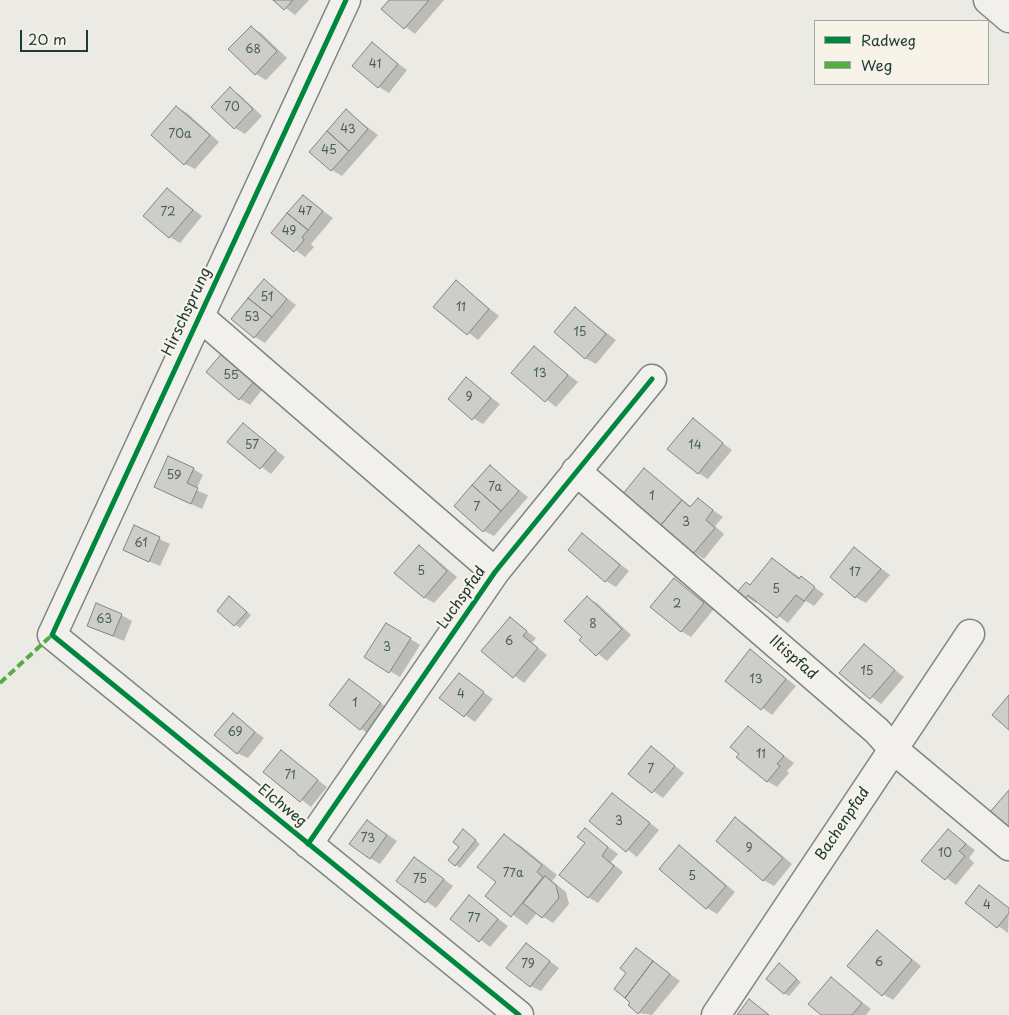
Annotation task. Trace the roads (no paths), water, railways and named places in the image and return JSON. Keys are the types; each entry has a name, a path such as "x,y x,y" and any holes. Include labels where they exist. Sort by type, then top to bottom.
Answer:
{"street":[{"name":"Hirschsprung","path":"52,635 346,0"},
{"path":"988,0 1009,18"},
{"path":"199,316 495,572"},
{"name":"Luchspfad","path":"308,844 495,572 652,379"},
{"name":"Iltispfad","path":"576,471 877,731 893,749 1009,846"},
{"name":"Bachenpfad","path":"716,1015 970,634"},
{"name":"Elchweg","path":"52,635 519,1015"}]}
